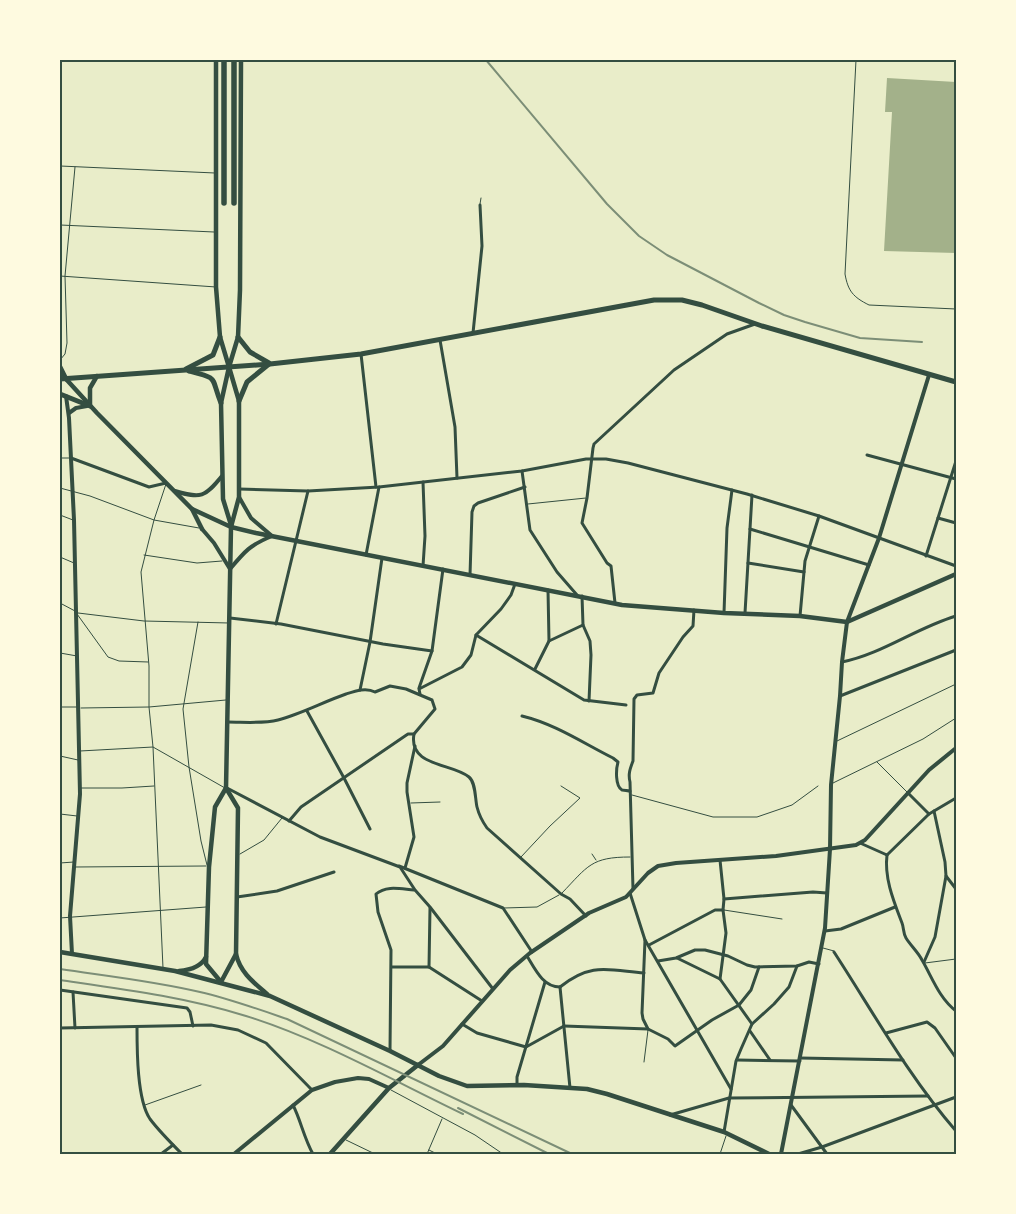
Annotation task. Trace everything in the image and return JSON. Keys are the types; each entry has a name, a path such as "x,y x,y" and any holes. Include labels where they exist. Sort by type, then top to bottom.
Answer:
{"highway":[{"path":"224,60 224,203"},
{"path":"234,203 235,60"}],"main road":[{"path":"216,60 216,287 220,337 238,401 239,489 239,497 231,527 226,788 215,807 208,866 209,907 206,964 221,982"},
{"path":"231,527 223,498 221,403 238,336 241,60"},
{"path":"63,379 270,364 361,354 654,300 688,302 755,324 956,382"},
{"path":"238,336 250,352 270,364"},
{"path":"184,370 213,355 220,337"},
{"path":"238,401 247,382 270,364"},
{"path":"60,367 63,379 192,509 202,529"},
{"path":"184,370 210,376 215,382 221,403"},
{"path":"90,406 90,388 97,376"},
{"path":"60,394 90,406"},
{"path":"192,509 231,527 622,605 724,613 800,616 847,622 956,574"},
{"path":"226,788 238,808 236,954 238,964 244,974 270,996"},
{"path":"175,971 186,971 200,965 205,960 207,948"},
{"path":"60,952 175,971 270,996 390,1051 445,1079 467,1086 517,1084 570,1088 607,1094 726,1133 769,1154"},
{"path":"221,982 236,954"},
{"path":"330,1154 389,1088 418,1065"}],"street":[{"path":"473,333 482,246 480,205"},
{"path":"615,603 610,566 585,530 582,522 594,444 674,370 727,334 755,324"},
{"path":"440,339 455,427 457,478"},
{"path":"361,354 377,487 366,555"},
{"path":"781,1154 825,931 830,849 831,785 847,622 879,538 929,375"},
{"path":"66,396 69,412 74,520 80,788 70,916 72,954"},
{"path":"69,412 76,408 90,406"},
{"path":"867,455 956,479"},
{"path":"71,458 149,487 166,483"},
{"path":"239,489 308,491 377,487 522,471 591,458 606,459 628,462 752,495 819,516 956,566"},
{"path":"926,556 956,461"},
{"path":"522,471 532,535 557,572 579,596 583,625 590,640 589,701"},
{"path":"175,490 198,496 205,495 222,476"},
{"path":"423,566 425,536 424,482"},
{"path":"470,575 472,512 474,506 478,502 525,486"},
{"path":"724,613 727,528 732,490"},
{"path":"276,624 308,491"},
{"path":"745,613 752,495"},
{"path":"202,529 214,543 230,569 250,548 272,536 251,518 239,497"},
{"path":"800,616 804,572 819,516"},
{"path":"938,518 956,523"},
{"path":"750,529 869,565"},
{"path":"360,690 370,642 382,558"},
{"path":"748,564 804,572"},
{"path":"420,694 419,689 432,651 443,570"},
{"path":"419,689 462,667 471,655 476,636 501,609 516,584"},
{"path":"535,669 549,641 548,590"},
{"path":"648,1029 643,1019 645,940 631,891 632,857 629,770 633,761 634,699 637,695 652,693 659,674 683,637 693,626 694,610"},
{"path":"842,662 865,656 936,623 956,616"},
{"path":"229,621 276,624 370,642 432,651"},
{"path":"549,641 583,625"},
{"path":"476,636 535,669 584,700 626,705"},
{"path":"840,696 956,650"},
{"path":"228,722 271,721 307,711 322,702 360,690 373,690 375,692 390,686 406,689 432,700 436,707 414,734 415,746 407,783 414,843 405,868"},
{"path":"307,711 370,829"},
{"path":"522,716 537,719 613,758 618,762 616,770 618,786 630,793"},
{"path":"289,821 301,807 408,734 414,734"},
{"path":"415,746 419,754 426,760 469,777 472,782 481,819 491,832 586,916"},
{"path":"418,1065 443,1046 510,970 532,952 586,916 626,896 648,873 658,866 776,856 856,845 864,840 929,770 956,748"},
{"path":"226,788 325,839 405,868 503,908 532,952"},
{"path":"908,793 929,814"},
{"path":"956,798 929,814 887,855 886,862 892,897 904,934 924,963 939,993 956,1011"},
{"path":"924,963 935,937 946,876 945,862 934,810"},
{"path":"860,842 887,855"},
{"path":"720,860 726,933 720,979"},
{"path":"398,866 493,989"},
{"path":"237,897 278,891 334,872"},
{"path":"946,876 956,889"},
{"path":"390,1051 392,966 390,942 378,912 376,894 381,890 389,888 415,890"},
{"path":"724,899 813,892 827,893"},
{"path":"429,967 430,907"},
{"path":"825,931 841,929 895,907"},
{"path":"649,945 715,910 723,910"},
{"path":"645,940 731,1089"},
{"path":"657,960 676,958 695,950 705,950 723,954 747,965 759,967 797,966 810,962 818,964"},
{"path":"834,952 903,1060 928,1096 956,1131"},
{"path":"527,956 545,982 552,986 560,987 576,976 601,968 644,973"},
{"path":"676,958 720,979 752,1024"},
{"path":"392,966 429,967 482,1001"},
{"path":"726,1133 729,1098 737,1060 749,1031 752,1024 789,987 797,966"},
{"path":"462,1024 477,1033 526,1048 564,1026 648,1029 668,1039 675,1046 697,1030 739,1005 751,990 759,967"},
{"path":"517,1084 517,1077 545,982"},
{"path":"560,987 570,1088"},
{"path":"60,990 142,1000 187,1008 193,1026"},
{"path":"73,992 75,1028"},
{"path":"886,1033 927,1022 936,1028 956,1058"},
{"path":"60,1028 211,1025 238,1030 266,1042 312,1090"},
{"path":"137,1027 138,1063 144,1105 149,1118 182,1154"},
{"path":"749,1031 770,1060"},
{"path":"950,1048 956,1045"},
{"path":"737,1060 903,1060"},
{"path":"234,1154 312,1090 335,1082 358,1078 369,1079 389,1088"},
{"path":"670,1115 729,1098 928,1096"},
{"path":"798,1154 822,1147 956,1097"},
{"path":"293,1105 313,1154"},
{"path":"791,1106 827,1154"},
{"path":"161,1154 173,1145"}],"lane":[{"path":"856,60 845,274 847,288 860,300 869,305 956,310"},
{"path":"60,166 216,173"},
{"path":"60,360 65,354 67,343 65,276 75,167"},
{"path":"480,205 481,198"},
{"path":"60,224 216,232"},
{"path":"60,276 216,287"},
{"path":"60,458 71,458"},
{"path":"163,969 153,747 141,572 144,554 166,483"},
{"path":"60,488 72,490 154,520 202,529"},
{"path":"526,504 587,498"},
{"path":"60,515 74,520"},
{"path":"144,554 197,563 226,561"},
{"path":"60,557 74,563"},
{"path":"60,603 76,612 144,621 229,621"},
{"path":"76,612 108,658 119,661 148,662"},
{"path":"60,863 74,865 208,866 202,850 183,716 198,622"},
{"path":"60,653 77,656"},
{"path":"835,742 956,684"},
{"path":"60,707 149,707 228,700"},
{"path":"831,785 923,739 956,718"},
{"path":"79,751 153,747 226,788"},
{"path":"60,756 79,760"},
{"path":"877,762 908,793"},
{"path":"80,788 154,786"},
{"path":"520,858 580,798 561,786"},
{"path":"630,793 713,817 757,817 792,805 818,786"},
{"path":"409,803 440,802"},
{"path":"60,814 78,816"},
{"path":"237,856 264,840 282,817"},
{"path":"592,854 597,861"},
{"path":"503,908 537,907 555,899 584,870 597,861 610,857 632,857"},
{"path":"60,918 161,909 209,907"},
{"path":"723,910 782,919"},
{"path":"822,948 834,952"},
{"path":"924,963 956,959"},
{"path":"644,1062 648,1029"},
{"path":"144,1105 201,1086"},
{"path":"389,1088 475,1135 504,1154"},
{"path":"427,1154 442,1118"},
{"path":"720,1154 726,1133"},
{"path":"344,1139 375,1154"},
{"path":"429,1150 436,1154"}],"shaded area":[{"path":"887,78 956,82 956,253 884,251 892,112 885,112"}],"railway":[{"path":"486,60 607,204 639,236 667,255 784,315 860,338 922,342"},
{"path":"60,969 183,988 233,1001 287,1019 572,1154"},
{"path":"60,980 177,999 223,1009 274,1025 356,1061 463,1114"},
{"path":"458,1108 549,1154"}]}
